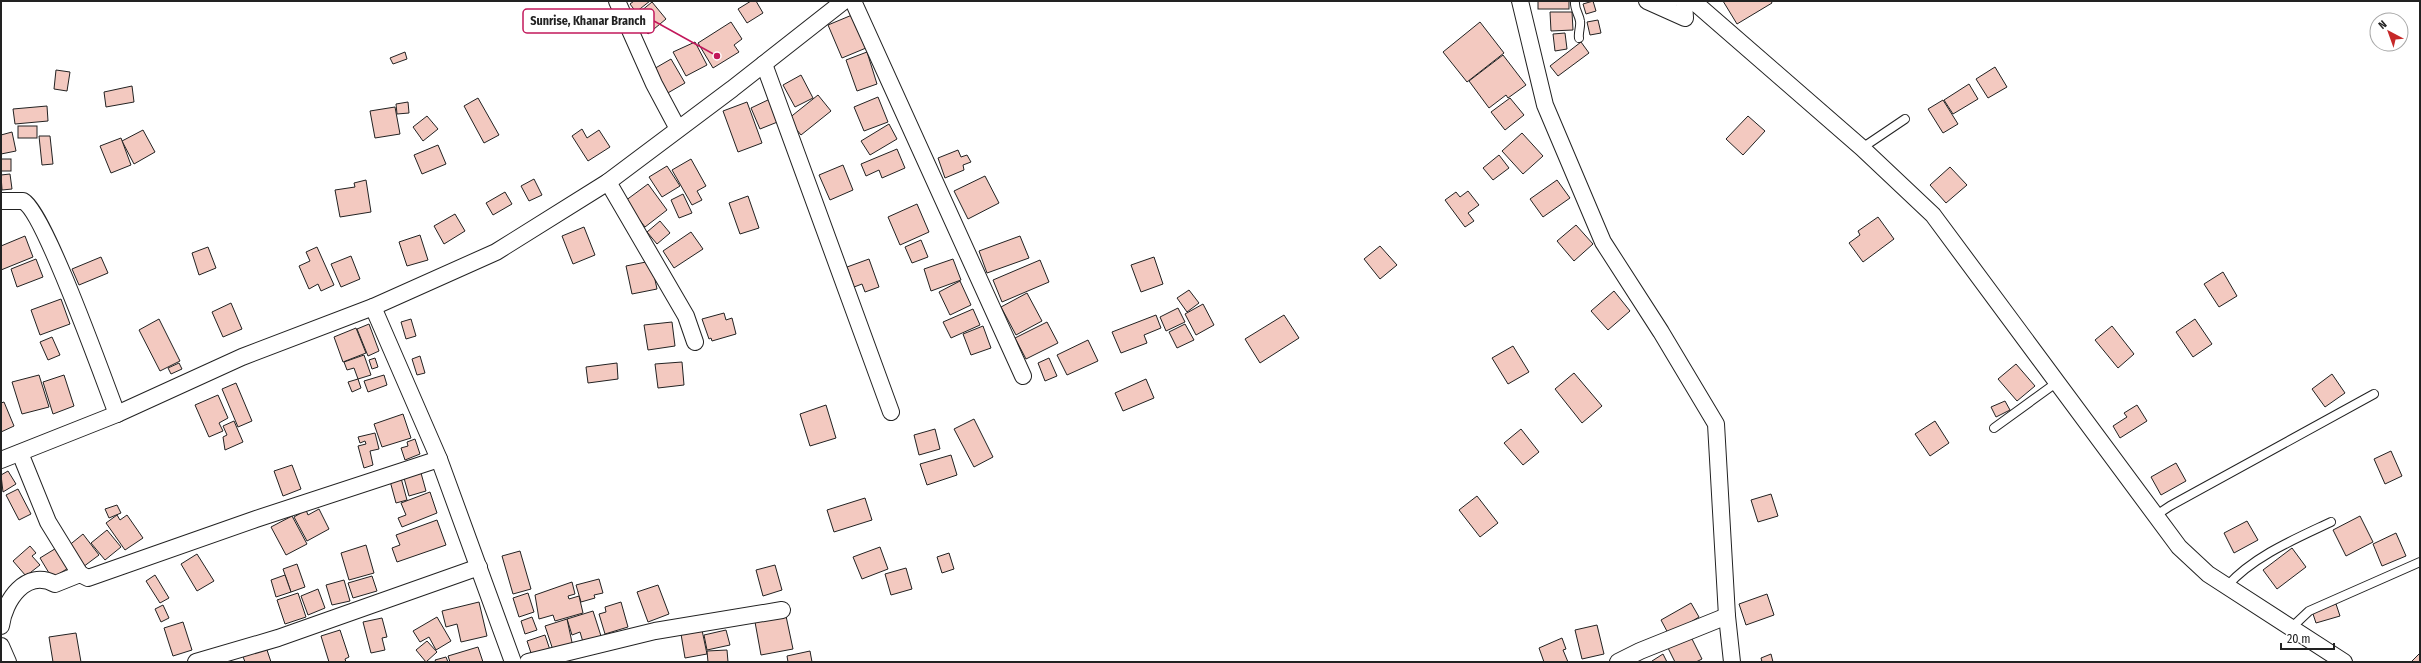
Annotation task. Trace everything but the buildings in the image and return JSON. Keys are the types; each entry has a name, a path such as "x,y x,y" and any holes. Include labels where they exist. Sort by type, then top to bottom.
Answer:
{"street":[{"path":"617,1 654,84 678,129"},
{"path":"1,460 117,414 242,357 373,307 496,252 608,182 764,64 844,1"},
{"path":"853,1 1022,376"},
{"path":"1520,1 1545,105 1603,242 1661,332 1716,424 1727,616 1732,662"},
{"path":"1648,1 1671,5 1685,18 1684,1"},
{"path":"1693,1 1862,148 1933,215 2179,547 2208,574 2344,662"},
{"path":"764,64 891,412"},
{"path":"608,182 686,316 695,342"},
{"path":"1,201 23,201 32,210 63,274 117,414"},
{"path":"373,307 439,459 513,662"},
{"path":"20,453 48,522 80,574 88,578 256,519 439,459"},
{"path":"196,662 278,638 479,567"},
{"path":"1,626 7,603 25,583 38,579 48,580 55,584 80,574"},
{"path":"528,662 655,631 782,610"},
{"path":"1618,662 1640,651 1727,616"},
{"path":"1,646 8,662"}],"lane":[{"path":"1575,1 1580,22 1578,32 1579,38"},
{"path":"1862,148 1905,119"},
{"path":"1994,428 2056,383"},
{"path":"2155,516 2189,495 2374,394"},
{"path":"2226,586 2238,573 2267,555 2332,522"},
{"path":"2291,628 2309,611 2420,562"}],"place":[{"name":"Sunrise, Khanar Branch","path":"717,56"}]}
